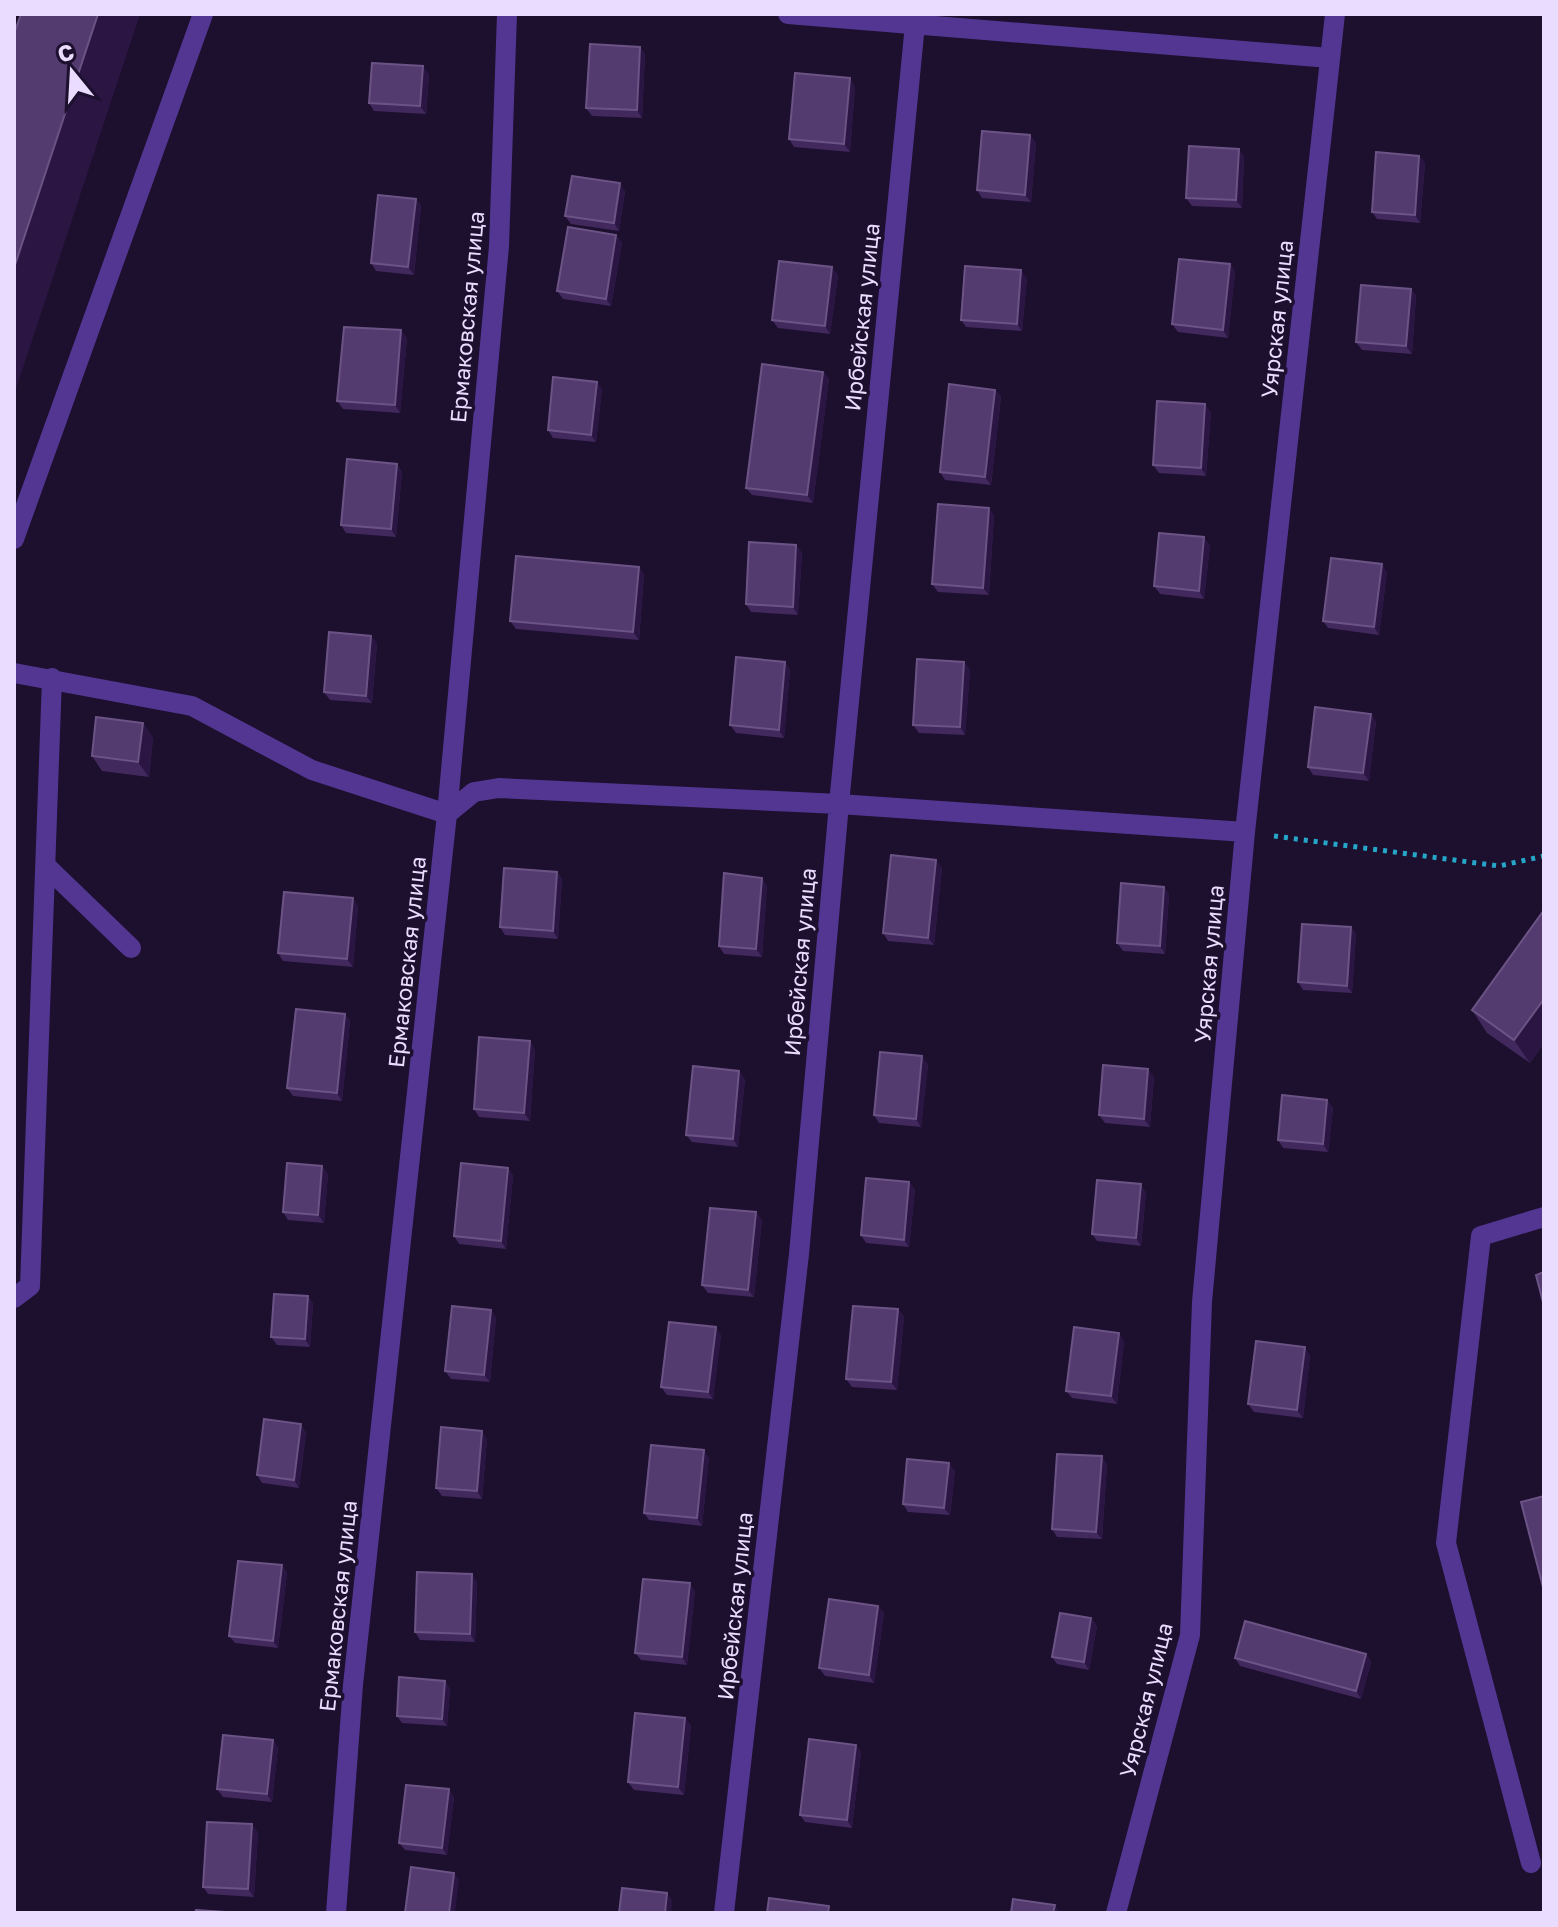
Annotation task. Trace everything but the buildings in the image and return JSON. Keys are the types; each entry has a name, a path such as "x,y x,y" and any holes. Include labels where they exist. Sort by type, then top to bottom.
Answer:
{"street":[{"path":"14,539 203,14"},
{"name":"Ермаковская улица","path":"336,1913 353,1685 447,814 499,246 507,14"},
{"path":"788,14 916,18 1330,58"},
{"name":"Уярская улица","path":"1116,1913 1190,1635 1202,1302 1245,832 1335,14"},
{"name":"Ирбейская улица","path":"724,1913 799,1254 839,804 916,18"},
{"path":"14,673 192,706 312,770 447,814 474,792 499,788 839,804 1245,832"},
{"path":"14,1298 30,1286 52,678"},
{"path":"46,866 131,948"},
{"path":"1531,1863 1446,1543 1481,1236 1544,1217"}],"path":[{"path":"1245,832 1499,866 1544,856"}]}
